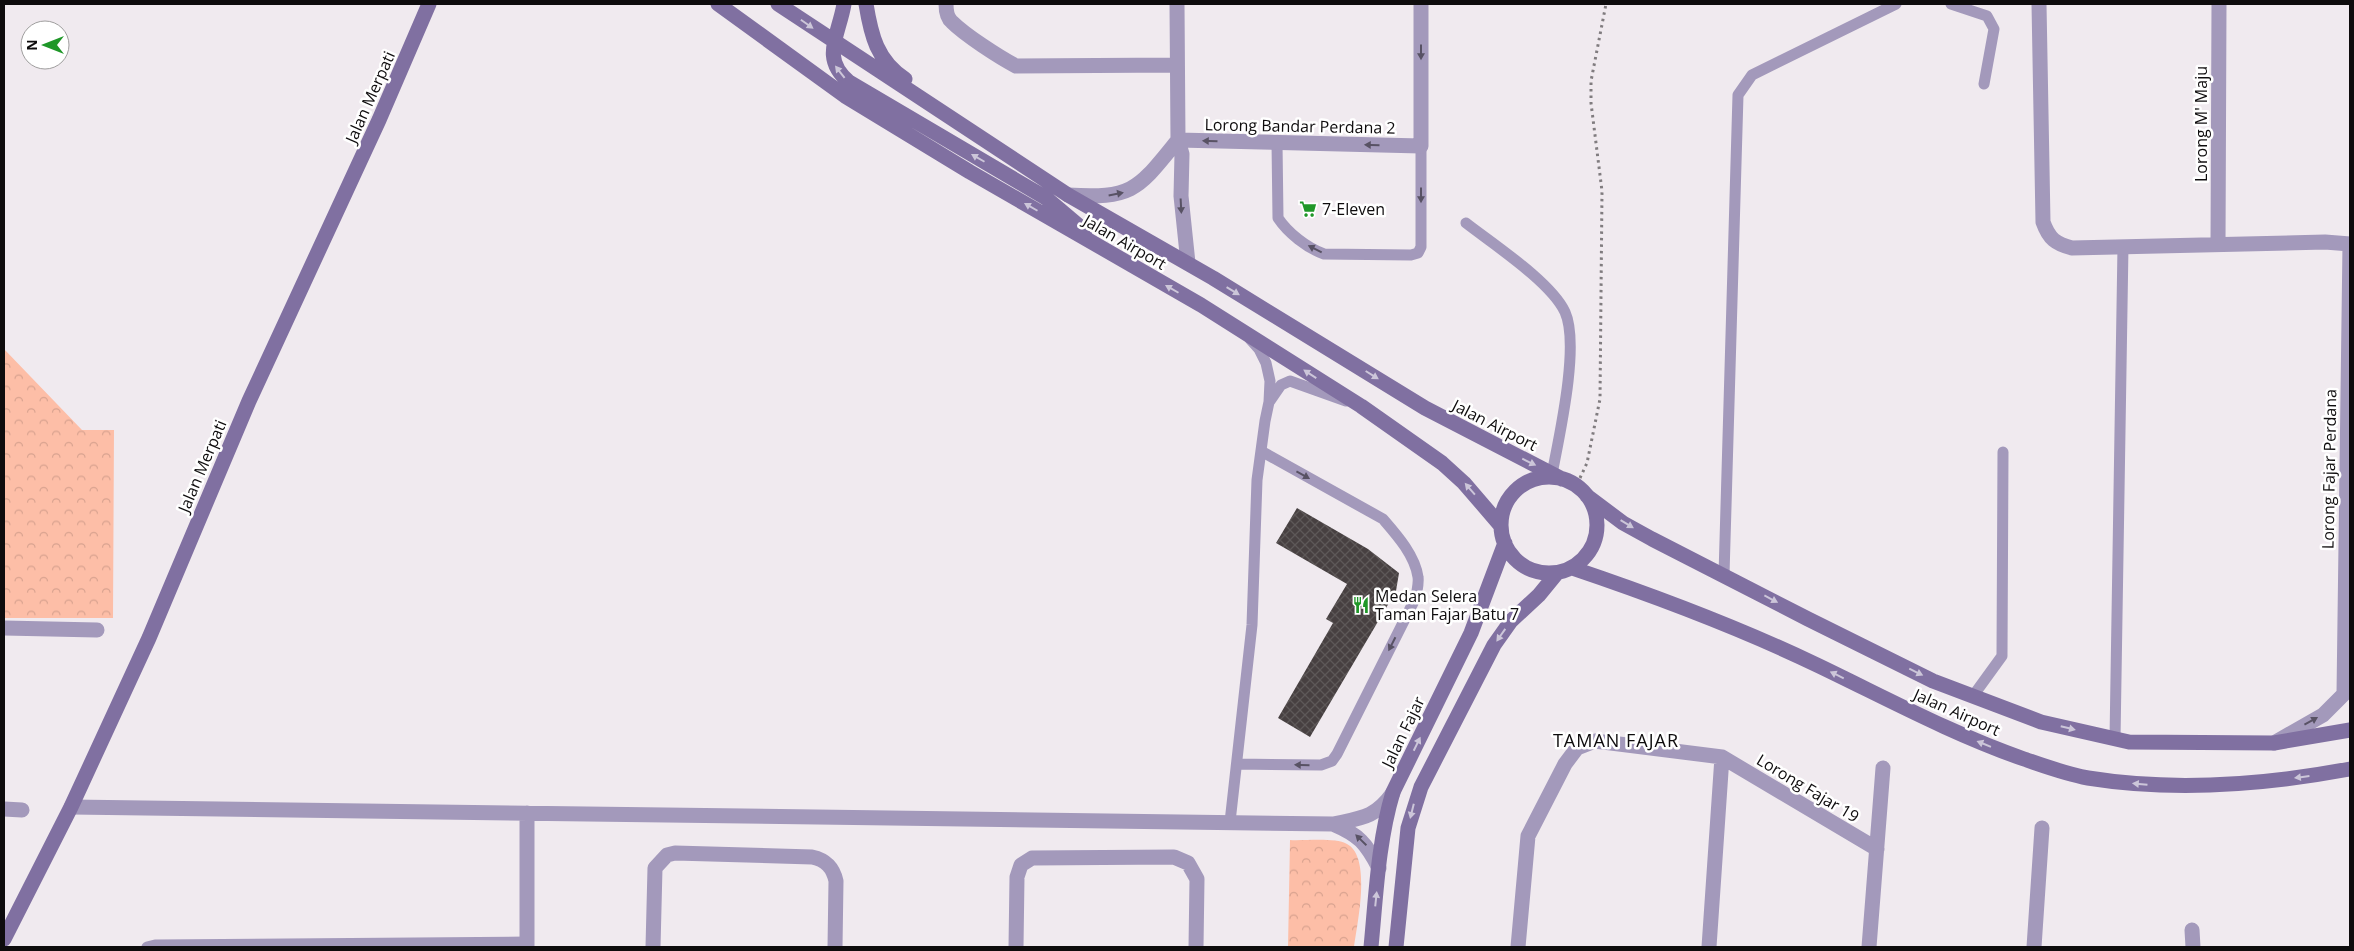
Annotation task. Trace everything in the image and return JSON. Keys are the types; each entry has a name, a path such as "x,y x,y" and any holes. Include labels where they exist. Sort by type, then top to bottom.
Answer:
{"main road":[{"name":"Jalan Merpati","path":"4,939 71,807 149,638 249,401 379,120 429,4"},
{"name":"Jalan Airport","path":"718,4 845,96 970,172 1246,334 1361,406 1442,463 1468,487 1501,526"},
{"name":"Jalan Airport","path":"778,4 1068,195 1188,263 1425,408 1569,484 1623,523 1933,681 2041,722 2115,739 2147,742 2274,743 2350,730"},
{"path":"844,4 832,49 832,60 840,74 849,82 1046,198 1117,257"},
{"path":"866,4 876,47 884,61 897,74 968,118 982,138"},
{"path":"1540,478 1569,484 1594,511 1597,527 1594,543 1585,557 1572,568 1557,573 1540,573 1525,567 1513,557 1505,543 1501,526 1506,505 1520,487 1540,478"},
{"name":"Jalan Fajar","path":"1371,947 1379,868 1388,810 1393,792 1471,633 1505,543"},
{"name":"Jalan Airport","path":"1572,568 1627,585 1778,647 1944,728 1978,742 2086,778 2168,786 2262,782 2350,769"},
{"path":"1396,947 1408,828 1421,787 1494,645 1511,621 1539,595 1557,573"}],"street":[{"path":"946,4 946,10 951,22 1003,60 1016,66 1178,65"},
{"path":"1177,4 1178,140 1182,154 1181,196 1188,263"},
{"path":"1421,4 1421,146"},
{"path":"2039,4 2043,222 2051,239 2060,245 2072,248 2325,242 2350,244"},
{"name":"Lorong M' Maju","path":"2218,244 2219,4"},
{"path":"1068,195 1095,196 1128,191 1140,185 1178,140"},
{"name":"Lorong Bandar Perdana 2","path":"1178,140 1421,146"},
{"name":"Lorong Fajar Perdana","path":"2347,696 2350,244"},
{"path":"4,628 97,630"},
{"path":"2274,743 2323,715 2347,696"},
{"path":"1518,947 1528,836 1565,764 1577,748 1595,741 1722,757 1709,947"},
{"name":"Lorong Fajar 19","path":"1722,757 1877,849"},
{"name":"Lorong Fajar 19","path":"1868,947 1883,768"},
{"path":"71,807 1333,824 1369,816 1383,806 1393,792"},
{"path":"4,809 22,810"},
{"path":"527,813 527,945"},
{"path":"1333,824 1353,832 1361,839 1369,848 1379,868"},
{"path":"2034,947 2042,828"},
{"path":"653,947 653,876 659,861 667,855 675,853 812,857 829,864 834,872 836,881 835,947"},
{"path":"1016,947 1017,877 1020,865 1032,858 1174,857 1188,863 1197,879 1196,947"},
{"path":"2192,930 2193,947"}],"lane":[{"path":"1724,575 1738,95 1752,75 1896,4"},
{"path":"1952,4 1987,16 1994,29 1984,84"},
{"path":"1276,143 1278,218 1283,225 1313,250 1334,254 1411,255 1418,253 1421,247 1421,146"},
{"path":"1466,223 1550,291 1565,312 1570,340 1567,386 1569,484"},
{"path":"2115,739 2123,246"},
{"path":"1230,822 1252,625 1258,480 1269,402 1270,381 1266,363 1259,350 1246,334"},
{"path":"1269,402 1281,385 1290,381 1361,406"},
{"path":"1237,764 1321,765 1332,761 1338,754 1416,597 1418,577 1414,562 1395,532 1382,518 1261,451"},
{"path":"1973,696 2002,656 2003,452"},
{"path":"147,947 155,945 527,945"}],"path":[{"path":"1569,484 1587,463 1600,398 1602,191 1590,103 1590,81 1606,4"}],"green space":[{"path":"4,349 82,430 114,430 113,618 4,618"},
{"path":"1290,840 1342,842 1355,851 1359,862 1361,892 1354,947 1288,947"}],"building":[{"path":"1297,508 1368,549 1399,573 1396,591 1310,737 1278,718 1333,623 1326,619 1347,584 1276,543"}],"place":[{"name":"7-Eleven","path":"1308,209"},
{"name":"Medan Selera Taman Fajar Batu 7","path":"1361,605"}],"district":[{"name":"TAMAN FAJAR","path":"1616,741"}]}
